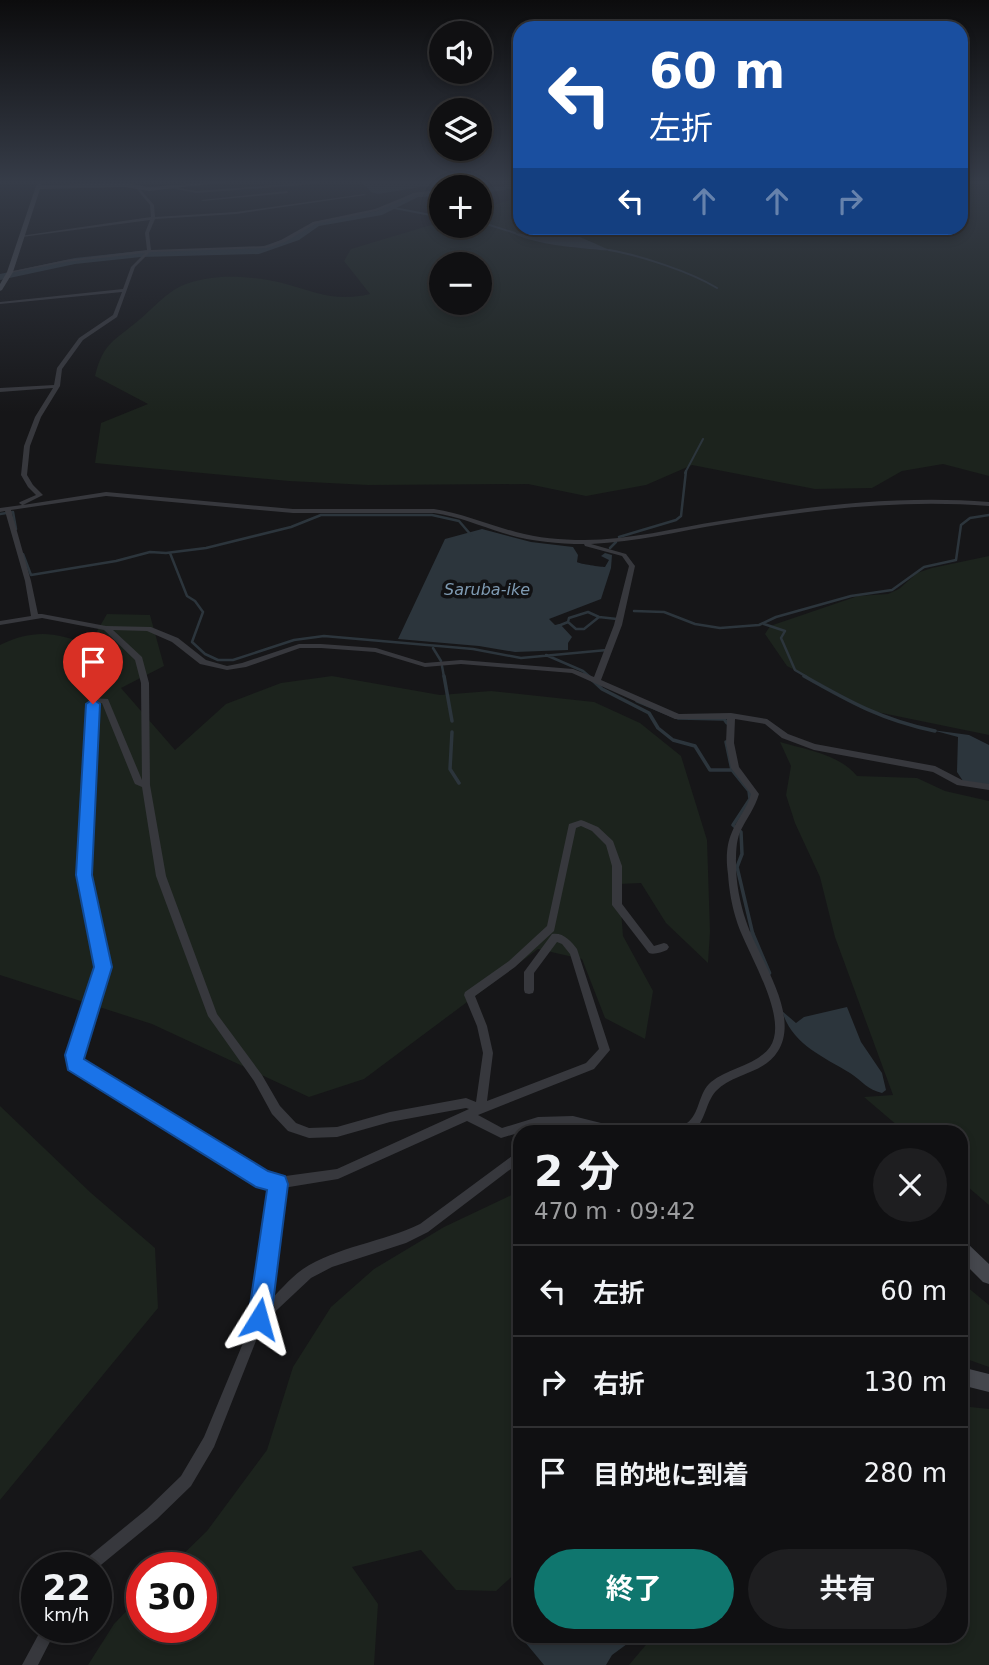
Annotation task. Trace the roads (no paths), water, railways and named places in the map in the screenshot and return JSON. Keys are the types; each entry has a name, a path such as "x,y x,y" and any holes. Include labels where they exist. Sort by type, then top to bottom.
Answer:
{"street":[{"path":"0,289 13,258"},
{"path":"7,274 66,261 99,258"},
{"path":"35,616 28,580 6,511 40,495 30,486 24,475 27,446 38,417 57,386 59,369 72,349 100,324 115,316 116,305 133,267 142,258"},
{"path":"0,303 24,303 125,290"},
{"path":"0,390 57,386"},
{"path":"18,507 115,494 293,511 434,512 452,514 517,534 579,542 624,555 632,562 620,619 592,678"},
{"path":"579,542 634,539 735,520 858,505 953,500 989,504"},
{"path":"0,623 35,616 106,628 148,629 175,640 203,663 227,668 299,646 321,646 376,650 425,665 461,662 573,671 678,717 731,716 767,722 785,736 814,747 936,769 960,783 989,787"},
{"path":"106,628 139,659 147,703 146,785 161,876 213,1016 258,1078 276,1110 292,1127 309,1133 337,1132 390,1117 467,1103 481,1109"},
{"path":"146,785 138,782 134,774 105,701 95,700 92,709 84,875 103,967 74,1055 75,1064 263,1180 278,1184 338,1174 467,1115 590,1066 605,1050 574,952 565,941 555,937 529,972 529,990"},
{"path":"693,1125 713,1087 766,1058 778,1041 778,1013 740,920 732,870 731,843 753,803 755,794 735,768 730,743 731,716"},
{"path":"481,1109 488,1053 482,1026 468,995 512,964 551,928 572,826 581,822 595,829 610,843 617,866 617,905 652,950 664,947"},
{"path":"467,1115 501,1133 513,1129"},
{"path":"528,1125 573,1121 589,1125"},
{"path":"259,1319 307,1274 329,1262 424,1228 513,1160"},
{"path":"106,1552 152,1514 186,1481 209,1442 259,1319 278,1184"},
{"path":"968,1256 989,1276"},
{"path":"968,1378 989,1383"},
{"path":"30,1665 42,1643"}],"water":[{"name":"Saruba-ike","path":"482,529 531,542 573,547 578,555 577,562 586,564 605,567 609,560 601,556 605,553 612,555 611,568 601,599 549,619 555,625 560,624 572,637 568,650 515,652 398,639 445,539"},
{"path":"932,730 969,735 989,745 989,785 963,781 957,772 958,737"},
{"path":"847,1007 861,1042 882,1073 886,1090 882,1093 809,1048 793,1032 782,1011 796,1023 804,1017"},
{"path":"526,1643 628,1643 612,1655 606,1665 544,1665"}],"waterway":[{"path":"0,277 75,261 106,258"},
{"path":"640,258 693,276 717,288"},
{"path":"686,471 703,439"},
{"path":"619,537 676,520 681,516 686,471"},
{"path":"0,514 13,512 16,529"},
{"path":"23,554 31,575 116,561 150,552 166,553 206,548 291,527 321,515 432,515 459,521 471,535"},
{"path":"634,611 664,612 695,624 720,628 759,625 776,617 851,596 892,590 924,567 956,560 961,525 970,518 989,515"},
{"path":"610,548 616,542"},
{"path":"170,553 187,596 195,601 203,612 192,642 205,654 218,660 233,660 294,640 324,636 473,649 521,658 547,656"},
{"path":"568,622 569,618 588,612 599,617"},
{"path":"568,622 576,629 584,629 599,617"},
{"path":"599,617 617,619"},
{"path":"558,626 568,622"},
{"path":"764,624 785,631 781,638 795,670 807,677"},
{"path":"433,648 441,661"},
{"path":"547,656 607,650"},
{"path":"547,656 583,671 590,677"},
{"path":"442,666 444,677"},
{"path":"444,676 452,721"},
{"path":"588,676 602,689 649,713 658,728 673,740 695,746 710,770 732,770"},
{"path":"804,676 867,709 935,731"},
{"path":"637,701 678,718 724,719 727,723"},
{"path":"452,732 450,769 459,783"},
{"path":"726,742 732,770"},
{"path":"732,770 749,791 750,799 733,825 741,832 742,854 737,867 753,935"},
{"path":"752,933 769,973"}]}
